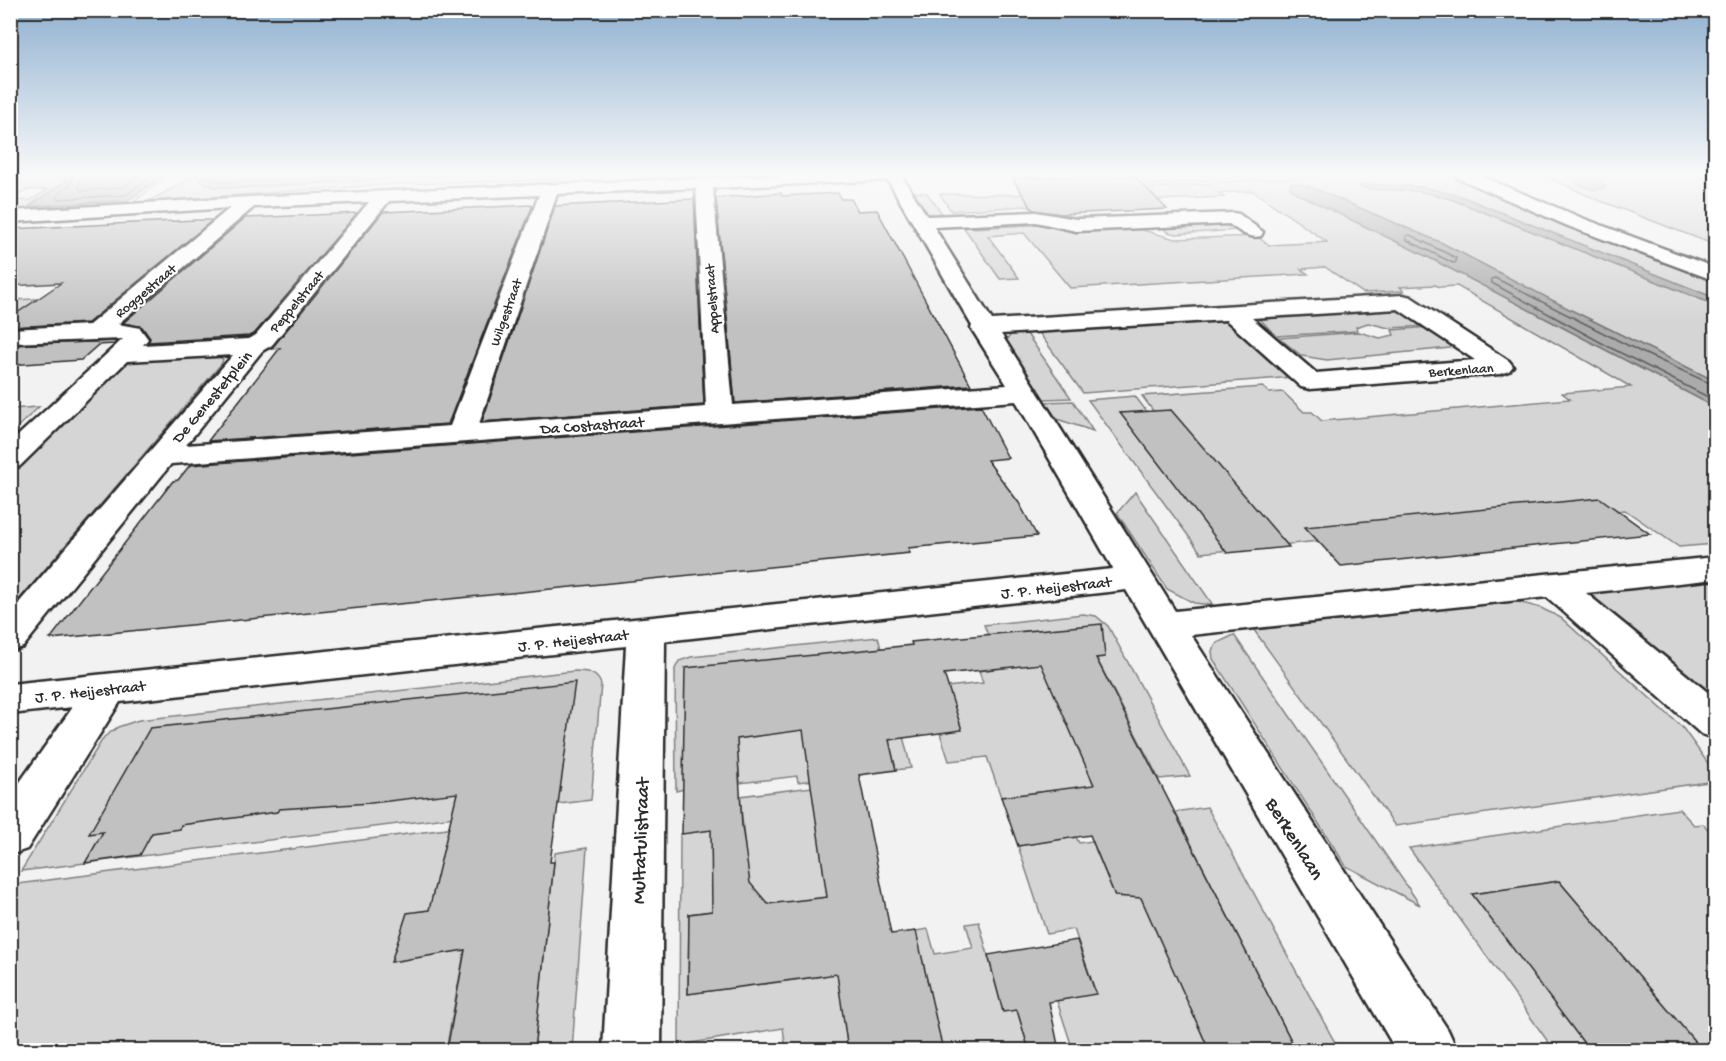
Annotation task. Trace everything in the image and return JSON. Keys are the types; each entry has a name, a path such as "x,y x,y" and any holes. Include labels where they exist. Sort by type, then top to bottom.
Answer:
{"street":[{"name":"Roggestraat","path":"95,332 222,225"},
{"name":"Peppelstraat","path":"253,346 264,340 360,225"},
{"name":"Wilgestraat","path":"461,434 537,225"},
{"name":"Appelstraat","path":"707,225 720,415"},
{"name":"Berkenlaan","path":"922,225 1136,578 1428,1050"},
{"path":"1145,225 1151,230 1170,236 1254,231 1244,225"},
{"path":"1582,225 1716,275"},
{"path":"1622,225 1716,262"},
{"name":"Berkenlaan","path":"983,328 1403,302 1500,366 1310,381 1232,313"},
{"path":"10,336 120,331 135,334 134,342 10,460"},
{"name":"De Genestetplein","path":"122,354 253,346"},
{"name":"De Genestetplein","path":"10,638 253,346"},
{"name":"Da Costastraat","path":"162,456 1023,392"},
{"path":"1165,625 1716,568"},
{"name":"J. P. Heijestraat","path":"10,699 1136,578"},
{"path":"1555,585 1716,723"},
{"name":"Multatulistraat","path":"632,1050 646,631"},
{"path":"10,835 108,688"}],"shaded area":[{"path":"962,225 971,225 974,228 1034,225 1050,225 1054,227 1128,226 1175,239 1256,236 1269,245 1327,242 1302,225 1361,225 1715,407 1715,544 1679,547 1625,510 1201,553 1088,400 1135,396 1147,412 1154,412 1142,396 1263,387 1269,393 1283,392 1304,412 1312,412 1322,421 1570,399 1562,393 1631,387 1457,286 1400,287 1404,291 1363,293 1325,267 1301,269 1308,274 1070,288 1024,233 988,236 1019,278 1000,279"},
{"path":"1231,225 1240,230 1176,234 1162,227"},
{"path":"1399,225 1515,225 1715,305 1715,381 1569,309 1442,243"},
{"path":"1531,225 1578,225 1715,279 1715,298"},
{"path":"1662,225 1715,225 1715,245"},
{"path":"131,295 127,298 98,300 66,324 96,323 91,328 10,329 23,320 11,320 11,300"},
{"path":"1390,307 1401,310 1428,326 1389,328 1368,323 1356,327 1357,331 1276,336 1260,319 1264,316"},
{"path":"1220,319 1230,322 1295,377 1083,393 1037,330"},
{"path":"1431,327 1452,345 1450,348 1327,360 1302,356 1279,338 1359,332 1380,338 1394,335 1392,330"},
{"path":"1025,331 1071,398 1044,399 1006,341 1012,333"},
{"path":"214,354 223,359 222,363 11,609 11,476 126,364 140,360"},
{"path":"1073,401 1093,431 1057,419 1045,402"},
{"path":"39,407 11,433 11,409"},
{"path":"1135,492 1213,605 1194,603 1167,589 1117,513"},
{"path":"1715,579 1715,711 1593,601 1596,595 1606,591"},
{"path":"1514,601 1541,608 1561,618 1682,727 1715,773 1715,781 1395,826 1254,630"},
{"path":"1083,614 1096,616 1108,626 1190,776 1159,779 1080,626 1096,788 1001,797 987,757 949,761 940,733 961,730 927,689 983,683 979,671 1018,666 998,649 993,634 988,635 984,625"},
{"path":"1234,635 1420,905 1346,866 1213,659 1212,651 1217,643"},
{"path":"878,637 911,768 896,770 891,749 847,755 829,778 798,782 797,776 740,783 738,763 676,791 675,669 679,661 691,657"},
{"path":"575,671 591,673 601,684 591,800 21,871 104,737 118,727 139,720"},
{"path":"812,787 848,1050 786,1050 783,1028 679,1045 680,834 711,830 745,849 740,796","holes":["815,899 824,976 688,994 689,914"]},
{"path":"1207,807 1339,1050 1296,1050 1175,812"},
{"path":"1679,809 1694,825 1703,824 1715,836 1715,1050 1702,1050 1559,881 1473,894 1589,1050 1554,1050 1409,848"},
{"path":"494,823 479,872 446,1050 11,1050 10,885"},
{"path":"1076,837 1079,843 1092,841 1115,896 1140,892 1209,1050 1073,1050 1057,1001 1096,993 1074,929 1047,934 1018,846"},
{"path":"587,848 572,1050 534,1050 555,853"},
{"path":"979,922 1003,1011 1017,1010 1029,1050 942,1050 922,959 891,935 928,929 935,954 973,948 966,924"}],"water":[{"path":"1361,225 1399,225 1442,243 1715,381 1715,407"},
{"path":"1515,225 1531,225 1715,298 1715,305"}],"building":[{"path":"103,225 208,225 88,323 10,327 10,318 61,283 10,286 10,229"},
{"path":"237,225 347,225 255,333 249,336 148,342 150,338 142,327 123,323"},
{"path":"373,225 525,225 448,424 208,441 280,348 271,349"},
{"path":"549,225 695,225 704,405 482,422"},
{"path":"718,225 885,225 971,385 735,403"},
{"path":"117,341 114,344 98,345 81,360 10,365 10,345"},
{"path":"981,406 1008,458 987,460 1019,503 1037,536 908,548 910,553 50,639 173,481 178,480 190,465"},
{"path":"1171,410 1289,547 1227,553 1120,413"},
{"path":"1600,498 1650,534 1341,566 1305,527"},
{"path":"1102,624 1105,657 1096,658 1296,1050 1209,1050 1141,898 1115,896 1090,835 1018,846 1001,797 1094,785 1041,664 944,674 962,730 889,740 896,770 859,775 891,934 916,931 943,1050 848,1050 837,974 688,994 689,914 712,911 711,830 682,834 685,668 912,645 911,642","holes":["803,730 827,897 768,904 750,883 742,826 737,739"]},
{"path":"575,682 550,862 554,862 534,1050 447,1050 465,950 391,962 407,913 429,910 457,793 371,803 279,809 277,812 181,825 180,829 152,833 140,855 85,863 103,832 89,834 150,728"},
{"path":"1559,881 1702,1050 1589,1050 1472,894"},
{"path":"1077,940 1096,994 1049,1002 1059,1050 1029,1050 1017,1010 1003,1012 988,955"}]}
